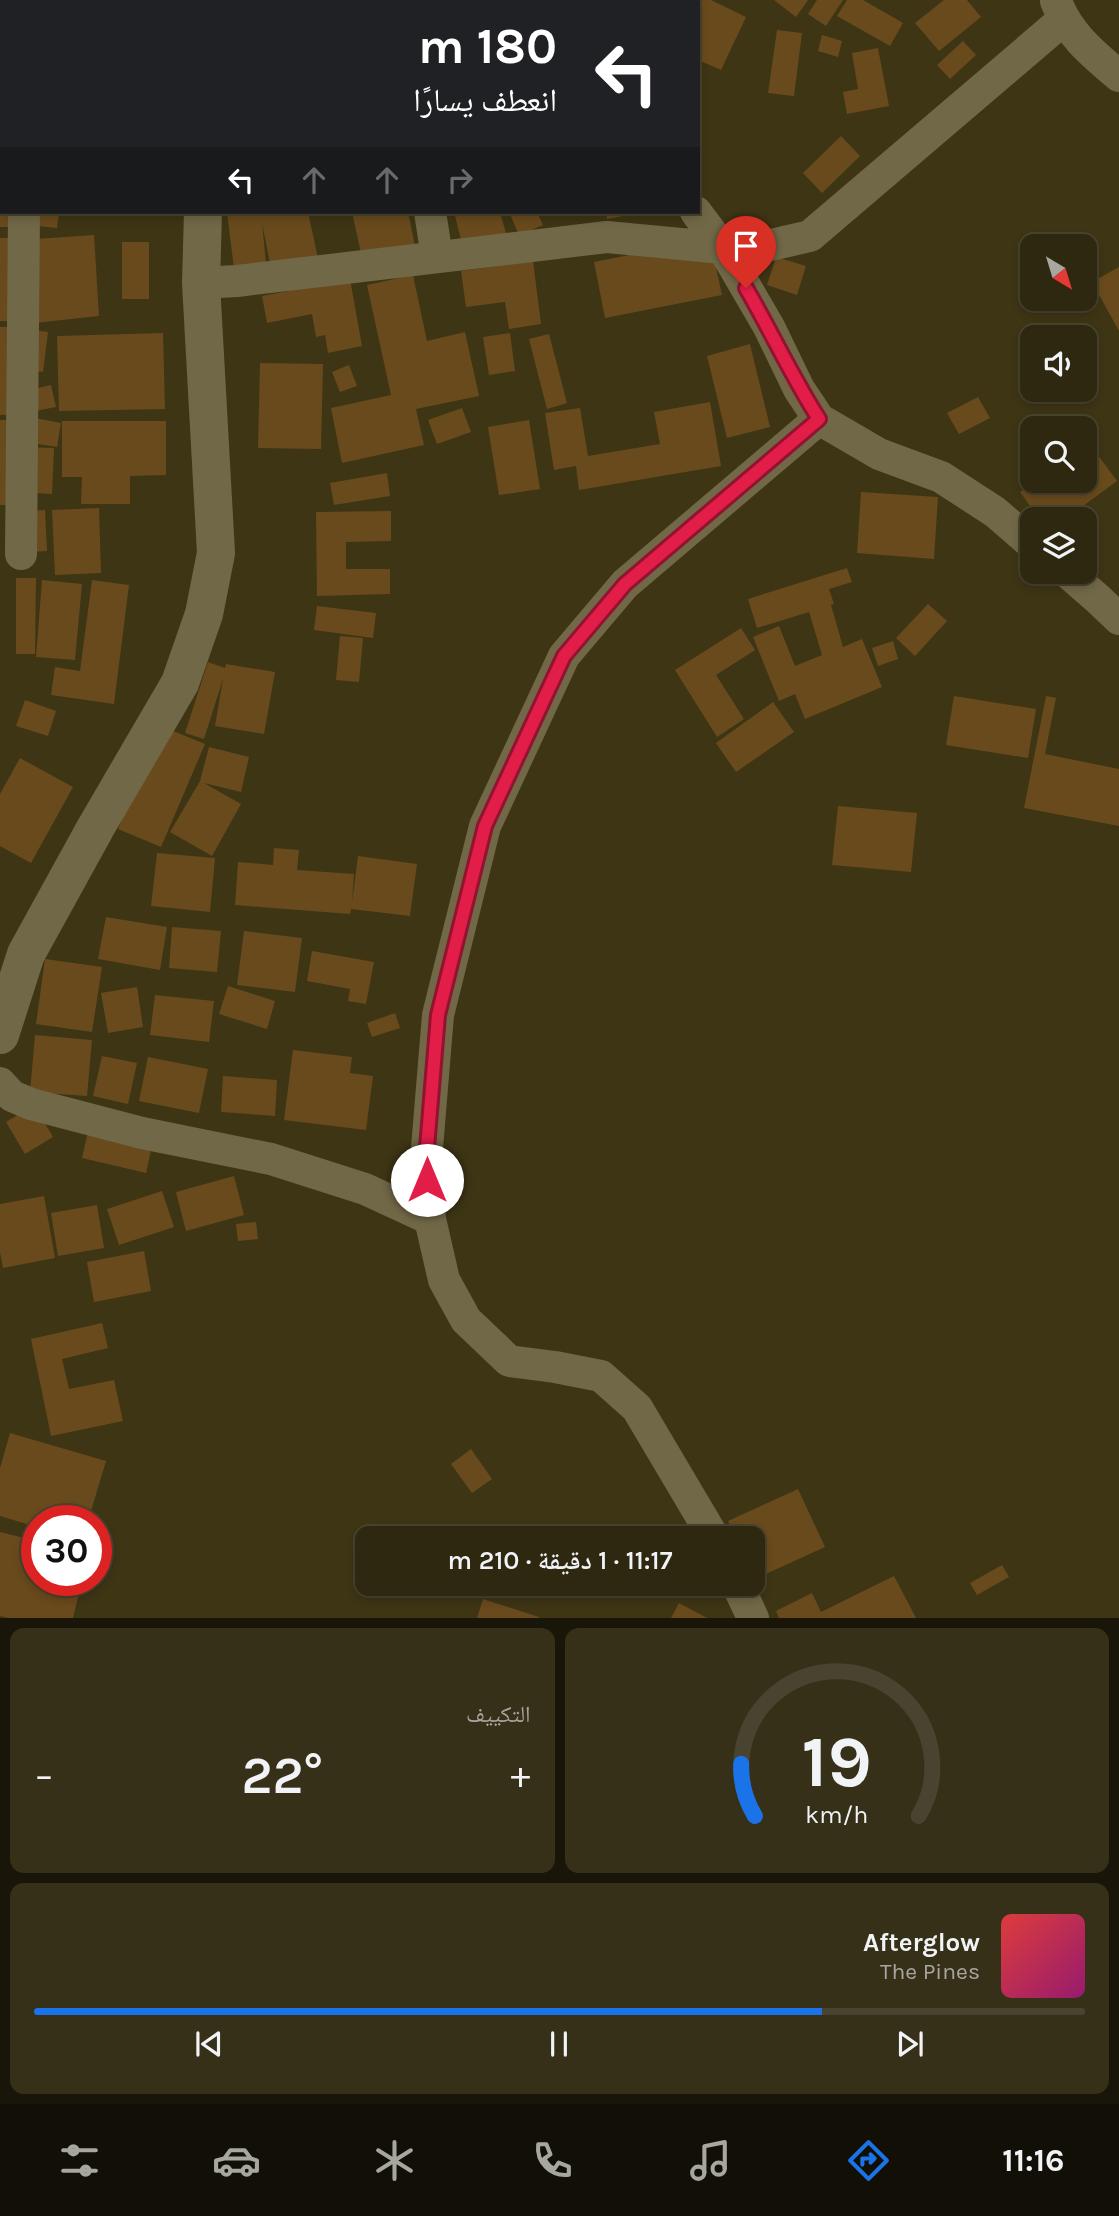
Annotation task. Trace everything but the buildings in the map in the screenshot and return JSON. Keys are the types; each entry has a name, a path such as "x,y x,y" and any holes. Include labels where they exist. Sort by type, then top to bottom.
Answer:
{"main road":[{"path":"0,1035 26,954 180,683 204,614 216,553 201,282 203,214"}],"street":[{"path":"201,282 237,281 607,237 723,248 766,246 810,236 1059,10 1089,51 1119,76"},
{"path":"21,554 24,214"},
{"path":"430,214 438,257"},
{"path":"698,214 723,248 769,327 799,388 819,419 879,454 941,477 995,512 1020,534"},
{"path":"707,1526 637,1408 600,1376 509,1361 466,1320 444,1280 429,1219 426,1160 438,1015 485,826 564,656 625,584 819,419"},
{"path":"1081,584 1119,619"},
{"path":"0,1083 12,1096 31,1104 142,1133 271,1159 365,1189 429,1219"},
{"path":"743,1596 753,1618"}],"route":[{"path":"427,1180 426,1160 438,1015 485,826 564,656 625,584 819,419 799,388 746,288"}]}
